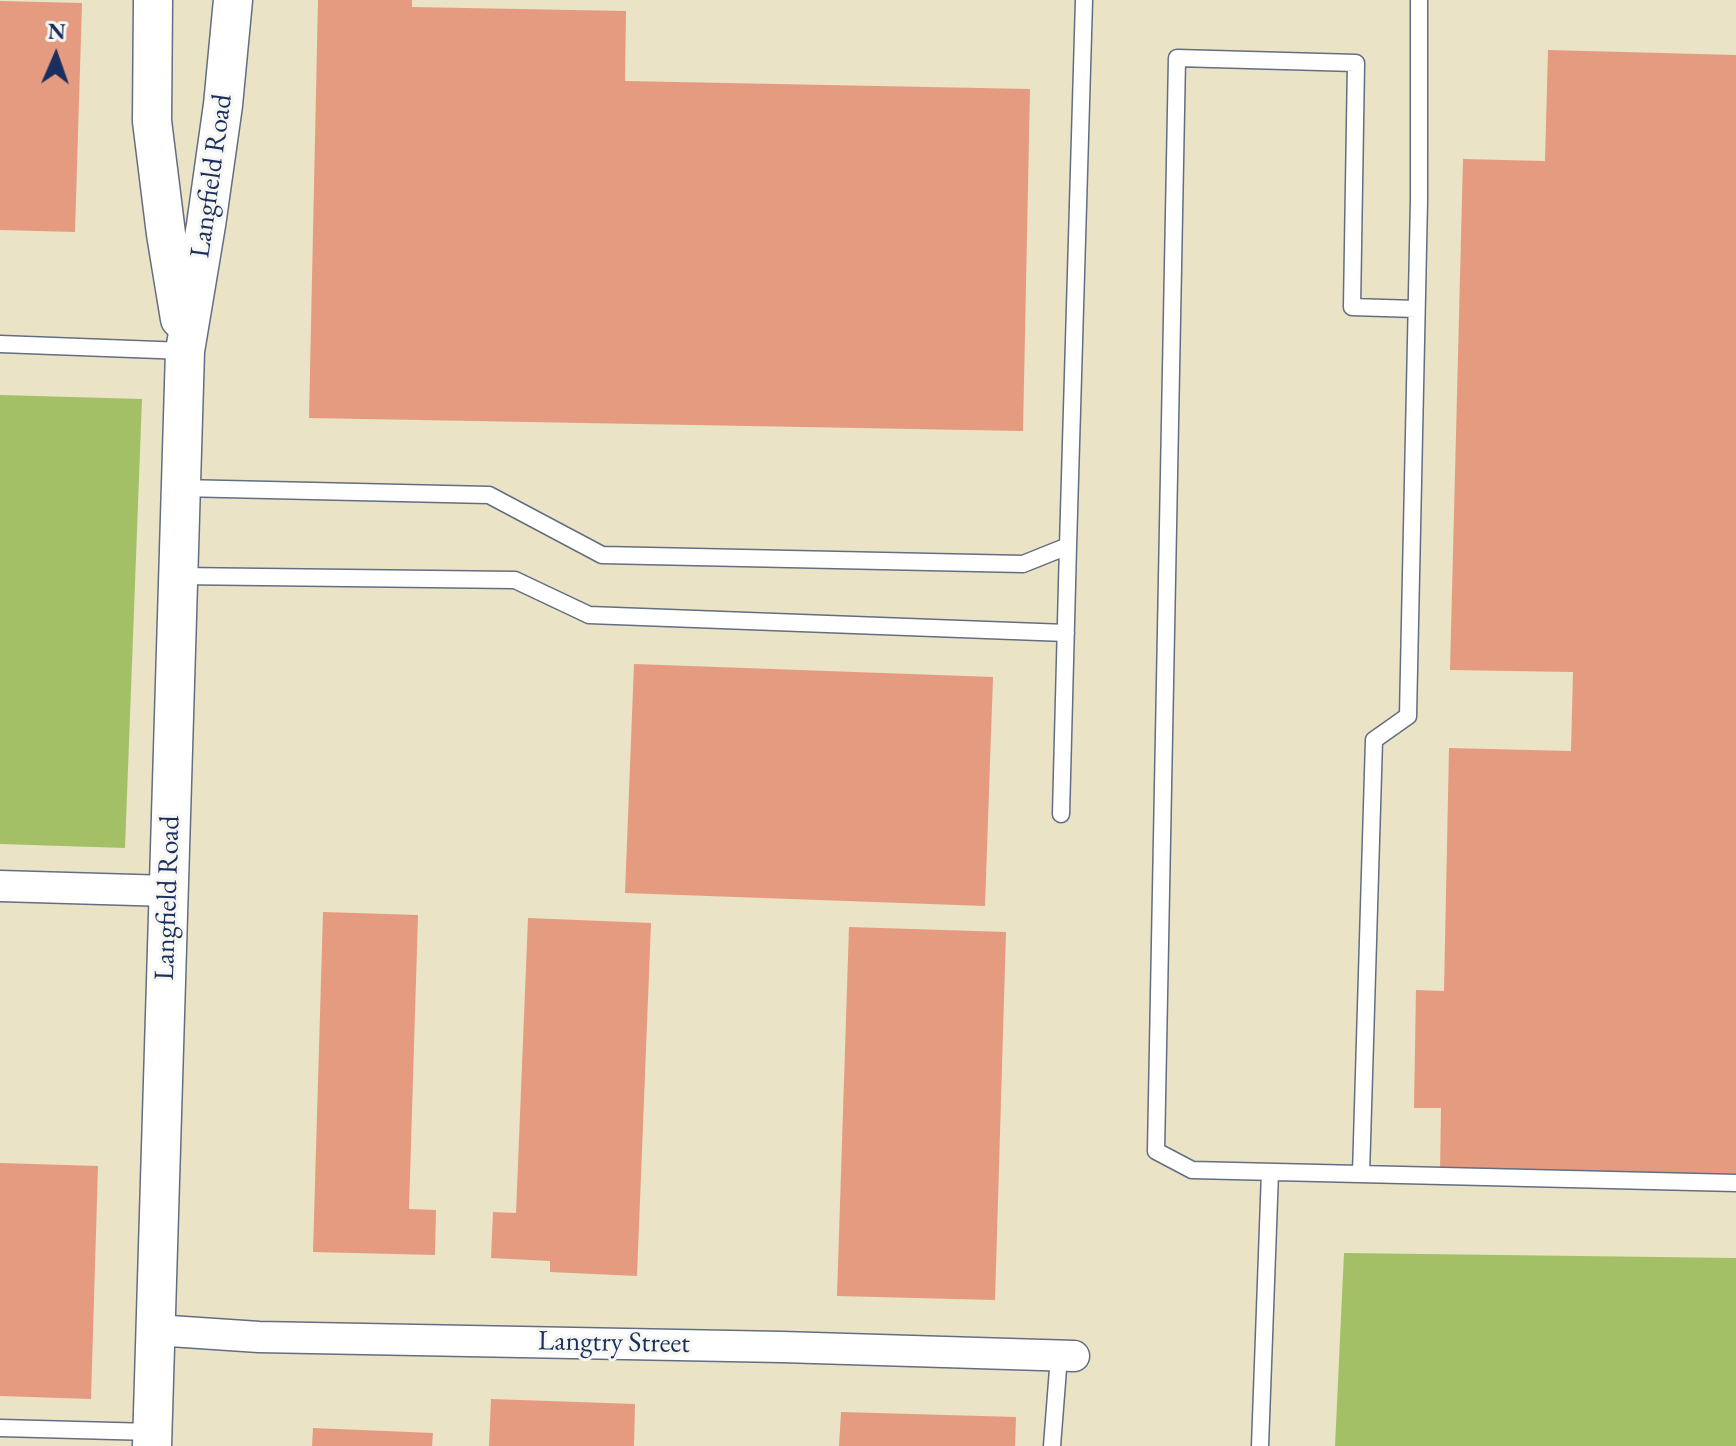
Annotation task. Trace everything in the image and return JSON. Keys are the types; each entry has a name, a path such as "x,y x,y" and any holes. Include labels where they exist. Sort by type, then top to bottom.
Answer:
{"street":[{"name":"Langfield Road","path":"153,0 152,121 185,351"},
{"name":"Langfield Road","path":"152,1439 185,351 223,105 233,0"},
{"path":"0,886 169,891"},
{"name":"Langtry Street","path":"155,1330 259,1337 752,1346 1066,1356"}],"lane":[{"path":"1061,814 1084,0"},
{"path":"1361,1174 1374,740 1408,716 1419,200 1419,0"},
{"path":"1416,309 1352,307 1356,63 1177,58 1156,1151 1192,1170 1736,1183"},
{"path":"0,344 185,351"},
{"path":"180,488 489,495 602,555 1023,564 1068,546"},
{"path":"178,576 515,580 589,615 1066,633"},
{"path":"1260,1446 1270,1172"},
{"path":"1052,1446 1066,1356"},
{"path":"0,1428 152,1439"}],"green space":[{"path":"0,395 142,399 125,848 0,844"},
{"path":"1344,1253 1736,1258 1736,1446 1335,1446"}],"building":[{"path":"318,0 412,0 412,7 626,11 625,81 1030,89 1023,431 309,418"},
{"path":"0,1 82,3 75,232 0,230"},
{"path":"1548,50 1736,55 1736,1178 1440,1171 1441,1108 1414,1108 1416,990 1444,991 1449,748 1571,751 1573,672 1450,670 1463,159 1545,161"},
{"path":"634,664 993,677 985,906 625,893"},
{"path":"323,912 418,915 409,1209 436,1210 435,1255 313,1252"},
{"path":"528,918 651,923 637,1276 550,1272 550,1261 491,1258 493,1212 516,1213"},
{"path":"849,927 1006,932 995,1300 837,1296"},
{"path":"0,1163 98,1166 91,1399 0,1396"},
{"path":"491,1399 635,1404 634,1446 489,1446"},
{"path":"841,1412 1016,1417 1015,1446 839,1446"},
{"path":"313,1428 433,1433 432,1446 312,1446"}]}
